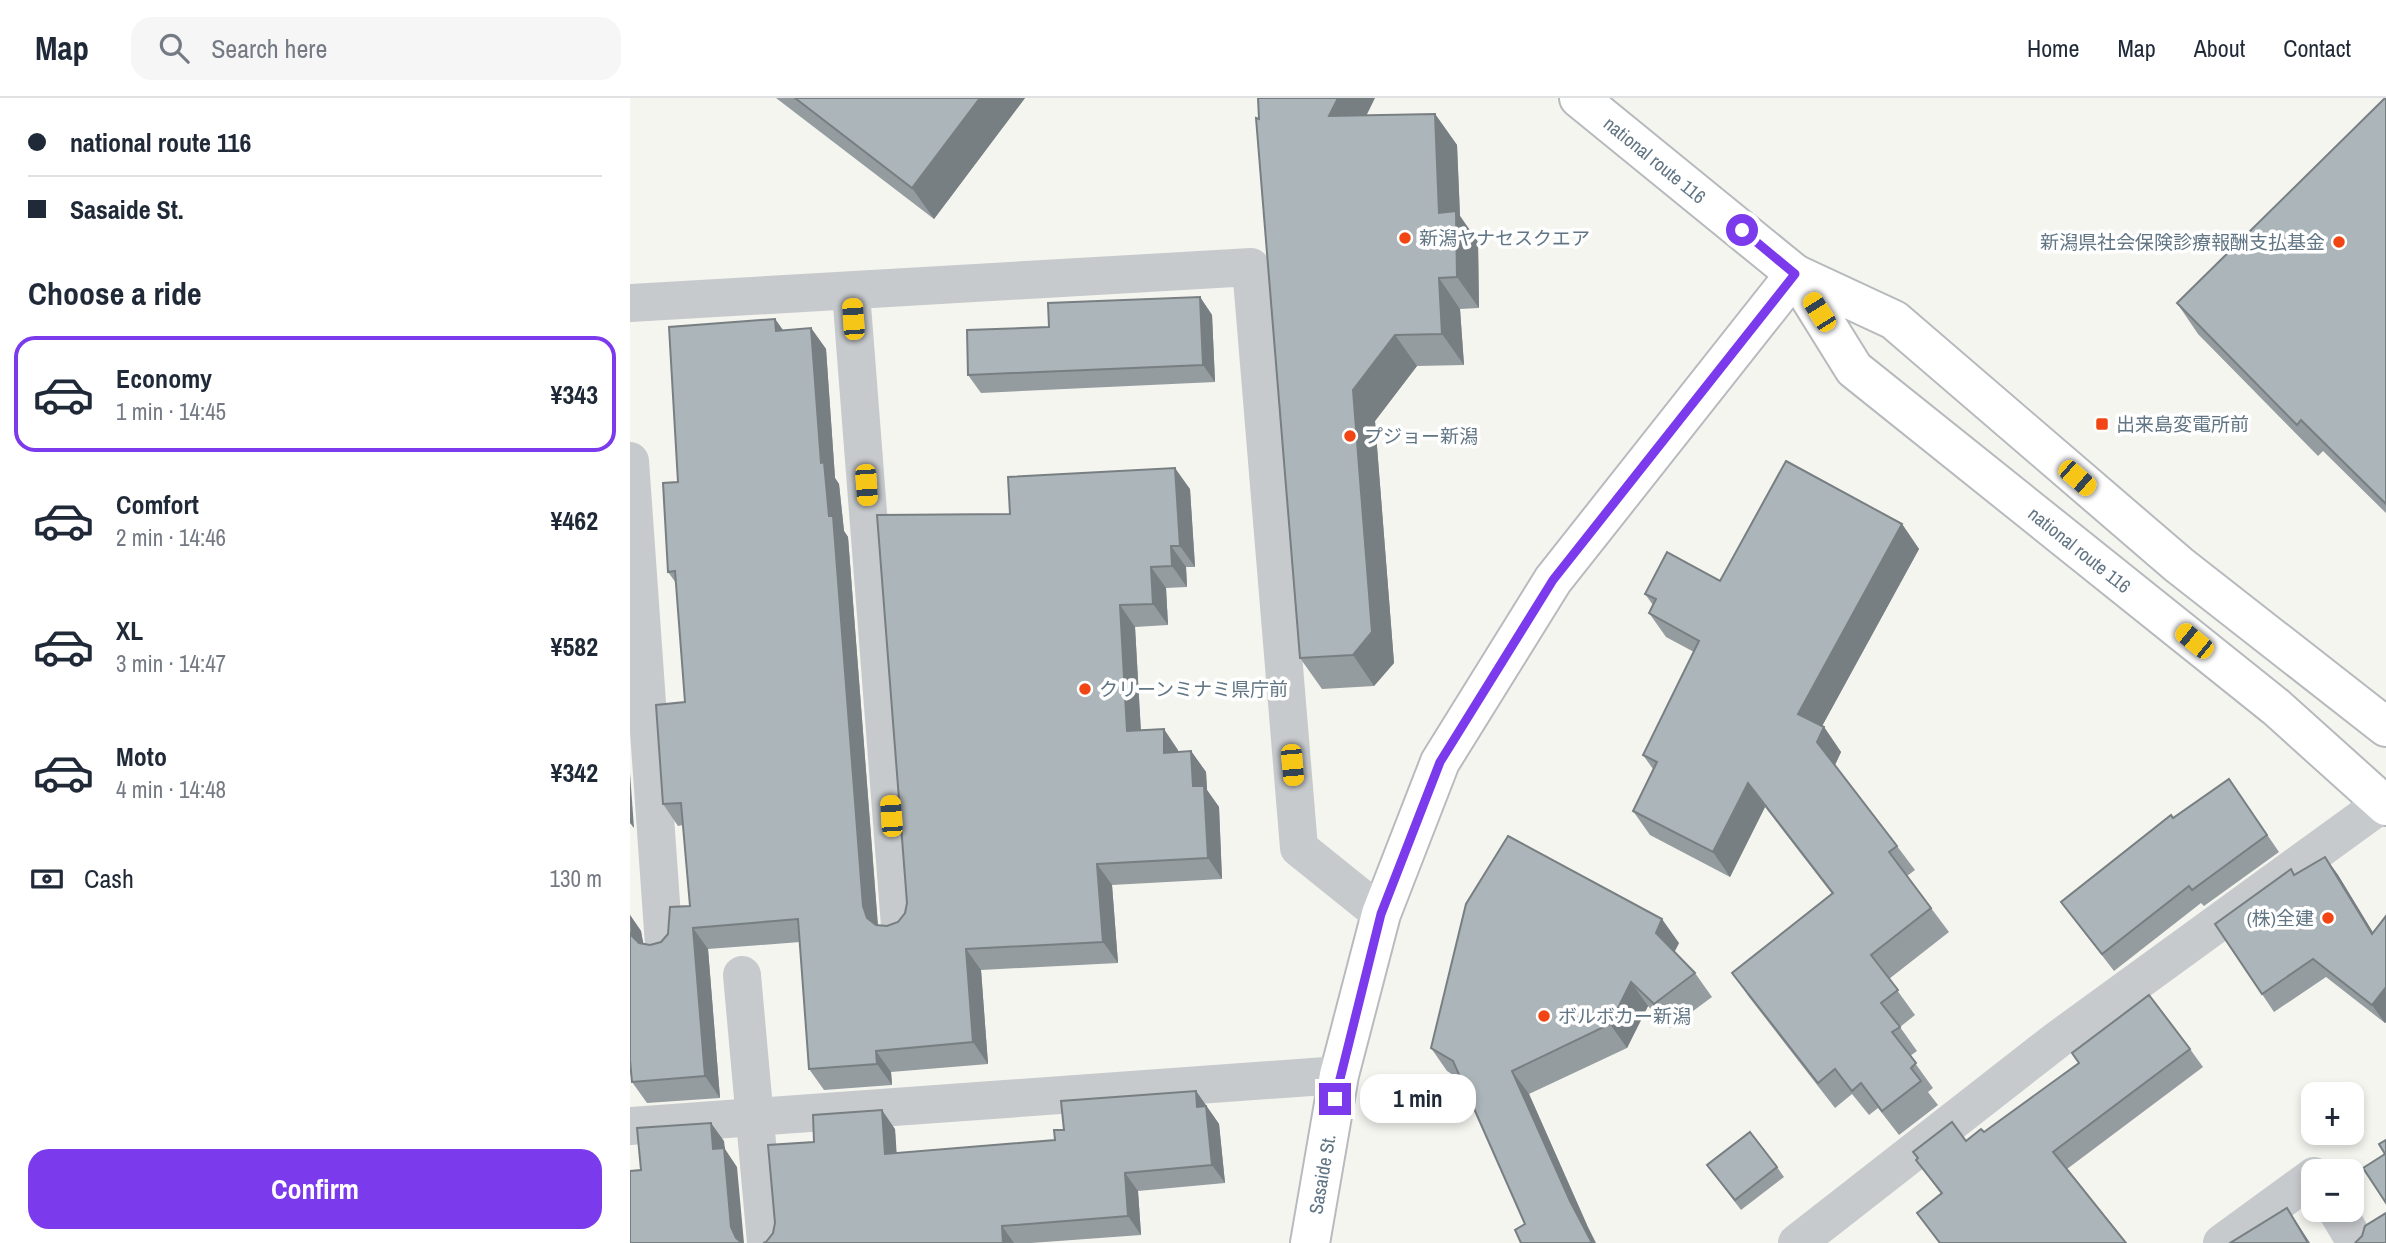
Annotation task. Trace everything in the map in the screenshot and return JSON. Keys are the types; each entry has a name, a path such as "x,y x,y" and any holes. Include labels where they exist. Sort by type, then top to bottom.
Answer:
{"main road":[{"name":"national route 116","path":"1579,98 1795,274 1894,320 2179,565 2386,727"},
{"name":"national route 116","path":"1795,274 1854,369 2276,707 2384,804"},
{"name":"Sasaide St.","path":"1310,1243 1339,1075 1381,914 1440,762 1553,580 1795,274"}],"street":[{"path":"630,303 1251,267 1298,848 1381,914"},
{"path":"851,292 900,926"},
{"path":"630,461 664,945"},
{"path":"1797,1243 2057,1040 2384,804"},
{"path":"742,975 757,1118 766,1243"},
{"path":"630,1126 1339,1075"},
{"path":"2222,1243 2301,1186"},
{"path":"2344,1222 2356,1243"}],"building":[{"path":"795,98 980,98 912,188"},
{"path":"1258,98 1338,98 1329,116 1435,114 1439,213 1456,211 1457,277 1439,278 1442,334 1395,335 1353,390 1372,632 1353,655 1300,658 1256,118 1259,119"},
{"name":"新潟県社会保険診療報酬支払基金","path":"2385,98 2386,504 2301,420 2297,425 2177,303"},
{"path":"1200,297 1203,365 968,375 967,330 1049,327 1048,303"},
{"path":"775,319 776,331 811,328 821,463 824,462 829,516 833,516 863,906 867,918 876,925 887,926 898,922 905,913 907,903 877,515 1010,514 1008,477 1175,468 1180,546 1171,546 1172,566 1151,567 1153,604 1120,605 1127,731 1164,729 1164,753 1191,751 1193,786 1204,786 1208,858 1097,864 1103,942 966,949 973,1042 876,1051 877,1064 809,1069 798,919 693,928 705,1076 632,1082 630,932 639,943 650,945 661,942 668,934 670,907 690,906 681,803 663,804 656,705 685,702 675,571 668,572 663,483 678,482 669,327"},
{"path":"1786,461 1902,524 1798,714 1824,727 1817,742 1897,846 1889,852 1931,908 1871,955 1898,990 1881,1003 1900,1027 1892,1032 1916,1063 1911,1068 1921,1081 1882,1111 1861,1083 1852,1091 1835,1069 1818,1083 1732,973 1833,893 1748,783 1713,852 1633,811 1657,762 1643,755 1699,641 1649,613 1656,599 1645,594 1667,552 1720,581"},
{"path":"2229,779 2267,835 2192,890 2189,886 2102,954 2061,902 2171,815 2173,818"},
{"path":"1508,836 1662,919 1656,933 1695,973 1654,1004 1631,982 1610,1024 1512,1071 1570,1201 1592,1243 1521,1243 1515,1230 1525,1224 1453,1061 1431,1048 1466,904"},
{"path":"2325,857 2372,934 2386,916 2386,987 2372,1005 2313,959 2262,994 2215,924 2291,869 2294,875"},
{"path":"2149,995 2190,1049 2053,1152 2126,1243 1940,1243 1917,1213 1942,1193 1916,1160 1918,1158 1913,1152 1952,1122 1966,1141 1981,1129 1984,1132 2079,1063 2072,1053"},
{"path":"1196,1091 1197,1107 1206,1106 1212,1165 1125,1173 1128,1216 1002,1226 1003,1243 763,1243 773,1233 775,1223 768,1145 814,1142 813,1115 882,1110 885,1154 1055,1140 1054,1130 1064,1130 1061,1101"},
{"path":"711,1123 713,1149 724,1148 731,1227 736,1238 742,1243 630,1243 630,1171 641,1170 637,1128"},
{"path":"1750,1132 1777,1167 1735,1200 1707,1165"},
{"path":"2386,1140 2386,1203 2364,1170 2385,1154 2379,1144"},
{"path":"2287,1208 2308,1243 2230,1243"},
{"path":"2386,1213 2386,1243 2355,1243 2362,1236 2365,1226"}],"place":[{"name":"新潟ヤナセスクエア","path":"1405,238"},
{"name":"新潟県社会保険診療報酬支払基金","path":"2339,242"},
{"name":"出来島変電所前","path":"2102,424"},
{"name":"プジョー新潟","path":"1350,436"},
{"name":"クリーンミナミ県庁前","path":"1085,689"},
{"name":"(株)全建","path":"2328,918"},
{"name":"ボルボカー新潟","path":"1544,1016"}],"route":[{"path":"1335,1099 1381,914 1440,762 1553,580 1795,274 1742,230"}]}
